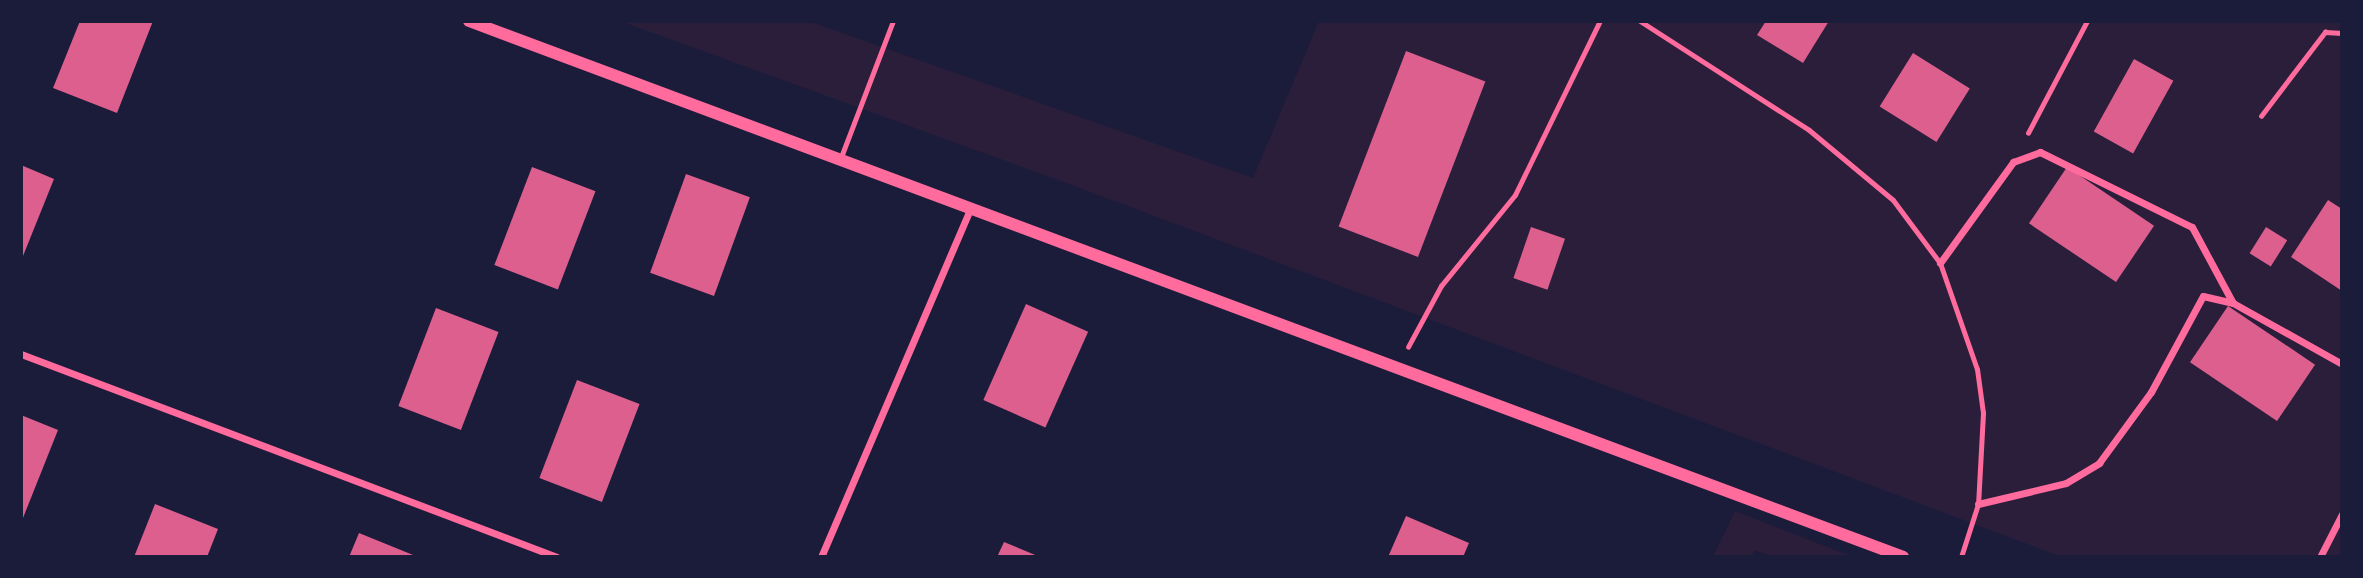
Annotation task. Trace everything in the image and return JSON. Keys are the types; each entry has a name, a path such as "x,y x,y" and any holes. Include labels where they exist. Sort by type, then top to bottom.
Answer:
{"street":[{"path":"469,21 971,205 1903,557"},
{"path":"1940,263 2013,162 2040,152 2192,227 2233,303"},
{"path":"821,557 971,205"},
{"path":"1978,504 2066,483 2099,463 2151,392 2203,296 2233,303 2342,364"},
{"path":"21,354 557,557"},
{"path":"2320,557 2342,514"}],"lane":[{"path":"841,157 893,21"},
{"path":"1640,21 1809,130 1893,200 1940,263 1977,369 1983,412 1978,504 1961,557"}],"path":[{"path":"1398,366 1441,286 1515,195 1600,21"},
{"path":"2013,162 2087,21"},
{"path":"2261,116 2325,32 2342,33"}],"shaded area":[{"path":"620,21 808,21 1253,178 1319,21 2342,21 2342,557 2062,557 1077,187"},
{"path":"1735,511 1853,557 1772,557 1755,550 1751,557 1713,557"}],"building":[{"path":"80,21 153,21 117,113 53,88"},
{"path":"1766,21 1829,21 1803,63 1757,35"},
{"path":"1406,51 1485,81 1418,257 1339,227"},
{"path":"1913,53 1970,89 1936,142 1880,106"},
{"path":"2134,59 2173,81 2133,153 2094,132"},
{"path":"21,165 54,179 21,261"},
{"path":"532,167 595,191 558,289 494,265"},
{"path":"2067,167 2154,226 2116,282 2029,223"},
{"path":"686,174 750,197 714,296 650,273"},
{"path":"2328,200 2342,209 2342,291 2291,257"},
{"path":"1531,227 1565,239 1547,290 1513,278"},
{"path":"2266,227 2287,240 2271,267 2250,253"},
{"path":"1026,304 1088,332 1045,428 983,400"},
{"path":"2228,306 2315,365 2277,421 2190,362"},
{"path":"436,308 499,332 461,430 398,406"},
{"path":"577,380 640,404 602,502 539,478"},
{"path":"21,415 58,430 21,523"},
{"path":"155,504 218,529 207,557 134,557"},
{"path":"1406,516 1469,543 1463,557 1388,557"},
{"path":"359,533 418,557 349,557"},
{"path":"1004,542 1040,557 997,557"}]}
